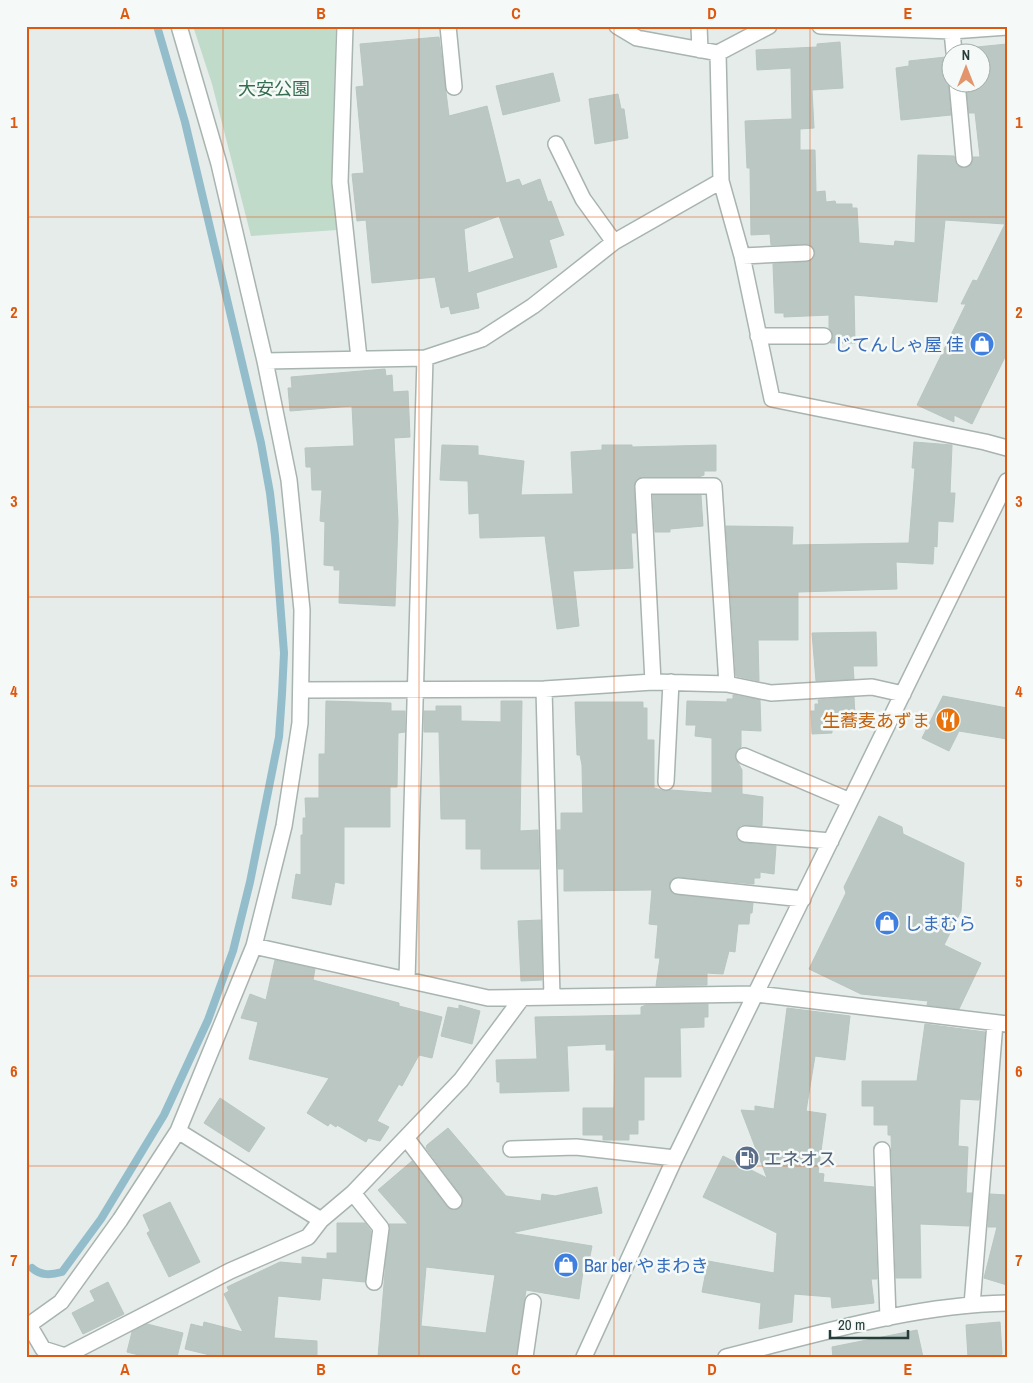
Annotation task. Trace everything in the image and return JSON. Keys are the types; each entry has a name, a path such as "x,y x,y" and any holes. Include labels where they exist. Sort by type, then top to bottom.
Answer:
{"street":[{"path":"90,1357 67,1355 43,1349 28,1326 62,1302 120,1220 178,1131 254,946 284,826 300,723 302,610 289,480 265,361 219,164 179,26"},
{"path":"345,26 340,182 359,358"},
{"path":"448,26 454,87"},
{"path":"617,26 637,38 718,52 769,26"},
{"path":"699,26 700,50"},
{"path":"820,26 952,31 1007,27"},
{"path":"952,31 953,42"},
{"path":"718,52 721,181 742,256 772,399 1007,448"},
{"path":"958,92 964,159"},
{"path":"556,144 583,199 614,242"},
{"path":"265,361 425,358 482,339 533,306 614,242 721,181"},
{"path":"742,256 806,253"},
{"path":"758,336 824,336"},
{"path":"408,979 414,689 425,358"},
{"path":"584,1357 675,1158 1007,481"},
{"path":"653,682 643,486 714,486 727,684"},
{"path":"301,690 544,689 671,682 727,684 771,693 872,687 903,694"},
{"path":"666,782 671,682"},
{"path":"544,689 552,997"},
{"path":"744,756 850,801"},
{"path":"745,834 830,841"},
{"path":"678,886 803,898"},
{"path":"254,946 488,998 757,994 1001,1024 972,1305"},
{"path":"67,1355 230,1271 308,1237 321,1220 353,1193 407,1139 461,1080 522,998"},
{"path":"178,1131 321,1220"},
{"path":"407,1139 454,1201"},
{"path":"511,1149 576,1147 675,1158"},
{"path":"882,1150 888,1318"},
{"path":"353,1193 381,1228 374,1282"},
{"path":"525,1357 533,1302"},
{"path":"726,1357 888,1318 972,1305 1007,1303"}],"green space":[{"name":"大安公園","path":"193,26 336,26 333,129 337,230 251,236 212,84"}],"building":[{"path":"439,37 449,116 487,106 506,183 519,179 522,186 540,179 548,202 551,201 564,235 549,240 557,267 476,293 479,308 451,314 449,306 441,308 435,277 372,283 366,220 357,221 352,174 364,173 356,87 364,86 360,44","holes":["499,216 514,258 468,273 464,229"]},
{"path":"840,42 843,88 812,90 814,128 800,129 800,150 815,150 816,192 825,191 826,202 835,201 836,204 852,204 852,208 857,208 859,243 894,246 895,241 915,243 918,155 954,156 957,165 964,168 972,163 973,157 980,157 975,113 969,113 967,92 990,92 990,46 1007,44 1007,353 972,424 954,415 954,422 917,405 966,304 961,304 973,280 977,281 1005,224 945,220 937,302 854,295 855,343 830,343 833,336 829,328 829,315 784,317 784,313 775,313 773,264 807,262 814,258 815,252 810,244 771,245 770,234 751,235 750,168 747,168 745,121 792,119 791,68 757,70 756,50 817,47 817,44"},
{"path":"940,58 940,92 949,92 951,115 901,120 896,68 909,66 909,61"},
{"path":"553,73 560,101 503,115 496,86"},
{"path":"618,94 621,109 624,109 628,138 595,144 589,99"},
{"path":"385,369 386,376 392,375 393,392 408,391 410,437 394,438 398,521 395,606 339,603 340,570 334,570 334,566 324,565 325,522 320,521 322,490 312,490 311,467 306,467 305,448 354,446 352,406 290,411 288,388 292,388 291,377"},
{"path":"914,442 952,445 950,493 955,493 953,522 938,521 937,547 934,546 933,564 896,562 897,589 798,592 798,640 758,640 759,681 736,676 726,526 793,527 792,545 909,543 915,468 912,468"},
{"path":"442,445 478,446 478,455 524,461 521,495 573,494 571,452 602,450 602,445 632,445 632,447 716,445 716,471 704,471 704,475 699,477 638,478 634,486 636,533 631,533 633,568 573,571 579,626 557,629 545,536 480,538 479,513 469,514 468,481 440,480"},
{"path":"653,495 701,495 703,526 670,529 670,532 655,532"},
{"path":"876,632 877,666 853,666 854,679 816,681 812,633"},
{"path":"733,695 760,700 761,731 741,730 741,747 736,752 735,757 742,770 742,794 763,797 762,826 741,825 737,829 736,838 744,843 776,846 774,874 760,872 760,878 754,878 754,884 679,877 671,880 669,886 673,894 753,903 752,913 750,913 749,924 738,924 735,952 729,951 723,974 707,973 707,985 656,986 660,958 655,958 658,925 649,924 652,890 564,891 564,869 558,869 557,830 561,830 561,813 583,813 582,765 580,755 577,755 575,702 643,702 643,708 647,708 647,740 654,740 654,788 665,791 712,793 712,738 695,736 696,725 686,725 687,701 727,702 727,699 733,699"},
{"path":"943,696 1007,708 1007,739 959,731 949,751 922,738"},
{"path":"854,697 855,716 851,716 852,722 843,722 843,729 832,730 832,733 812,734 811,711 815,711 815,704 819,704 818,700"},
{"path":"326,701 391,703 391,711 405,711 405,732 398,733 397,787 390,787 390,827 344,827 344,884 335,882 331,905 292,898 296,874 301,875 301,835 303,835 303,818 306,818 305,798 319,798 319,754 325,754"},
{"path":"501,701 522,701 520,831 538,830 539,869 481,869 481,849 466,849 466,819 441,819 439,732 424,732 424,711 436,711 436,706 461,706 461,721 501,722"},
{"path":"879,816 902,827 903,834 964,863 961,911 944,945 981,963 959,1009 927,1005 928,1001 861,994 809,969 846,893 844,887"},
{"path":"541,920 542,980 521,981 518,921"},
{"path":"275,960 315,969 313,980 399,1003 399,1006 442,1017 432,1058 419,1055 402,1086 399,1084 377,1121 389,1127 380,1141 368,1138 366,1142 337,1125 336,1127 330,1123 328,1126 307,1113 329,1078 249,1059 258,1022 241,1018 250,994 266,1000"},
{"path":"708,1004 708,1017 704,1017 704,1027 680,1028 681,1077 644,1077 644,1120 638,1120 638,1134 629,1134 629,1140 603,1140 603,1135 583,1135 583,1108 614,1108 615,1050 606,1050 606,1044 567,1046 569,1091 500,1093 500,1082 497,1082 496,1060 537,1059 535,1017 641,1015 641,1007 646,1005"},
{"path":"459,1005 480,1011 472,1044 441,1036 448,1007 459,1009"},
{"path":"787,1008 850,1016 845,1060 815,1056 806,1111 826,1114 818,1173 824,1174 823,1182 874,1187 877,1279 871,1279 874,1303 832,1308 831,1297 794,1294 792,1322 759,1329 761,1303 702,1292 708,1261 774,1273 777,1233 703,1197 723,1156 767,1178 741,1110 755,1111 755,1106 774,1109"},
{"path":"925,1024 985,1032 979,1100 960,1099 958,1146 968,1147 966,1193 972,1193 969,1226 920,1224 921,1278 896,1278 891,1135 888,1135 888,1125 874,1125 874,1106 862,1106 862,1081 917,1081"},
{"path":"220,1098 265,1128 249,1152 204,1123"},
{"path":"448,1128 506,1196 541,1201 542,1194 555,1196 597,1187 602,1213 511,1233 592,1246 587,1271 583,1271 579,1299 526,1290 516,1357 378,1357 389,1224 408,1224 378,1190 412,1161 447,1207 455,1210 460,1208 463,1200 426,1148 427,1145","holes":["426,1267 495,1275 486,1333 421,1326"]},
{"path":"990,1194 1007,1195 1007,1285 984,1278 997,1227 988,1227"},
{"path":"170,1202 200,1262 169,1277 147,1233 150,1231 143,1215"},
{"path":"337,1223 365,1223 371,1231 365,1282 322,1278 320,1300 278,1296 274,1338 317,1341 317,1357 218,1357 185,1349 191,1324 203,1327 204,1322 243,1332 224,1294 229,1291 227,1287 280,1262 302,1264 302,1257 327,1259 327,1253 337,1253"},
{"path":"108,1282 124,1314 83,1334 72,1313 95,1301 90,1291"},
{"path":"1000,1322 1002,1354 998,1355 998,1357 968,1357 966,1325"},
{"path":"147,1324 183,1333 177,1357 147,1357 127,1352 132,1332"},
{"path":"917,1330 923,1357 833,1357 832,1347"}],"waterway":[{"path":"32,1268 46,1274 62,1272 101,1219 164,1115 208,1020 233,951 250,882 279,737 284,653 270,493 261,443 185,122 157,26"}],"place":[{"name":"じてんしゃ屋 佳","path":"982,344"},
{"name":"生蕎麦あずま","path":"948,720"},
{"name":"しまむら","path":"887,923"},
{"name":"エネオス","path":"747,1158"},
{"name":"Bar ber やまわき","path":"566,1265"}]}
